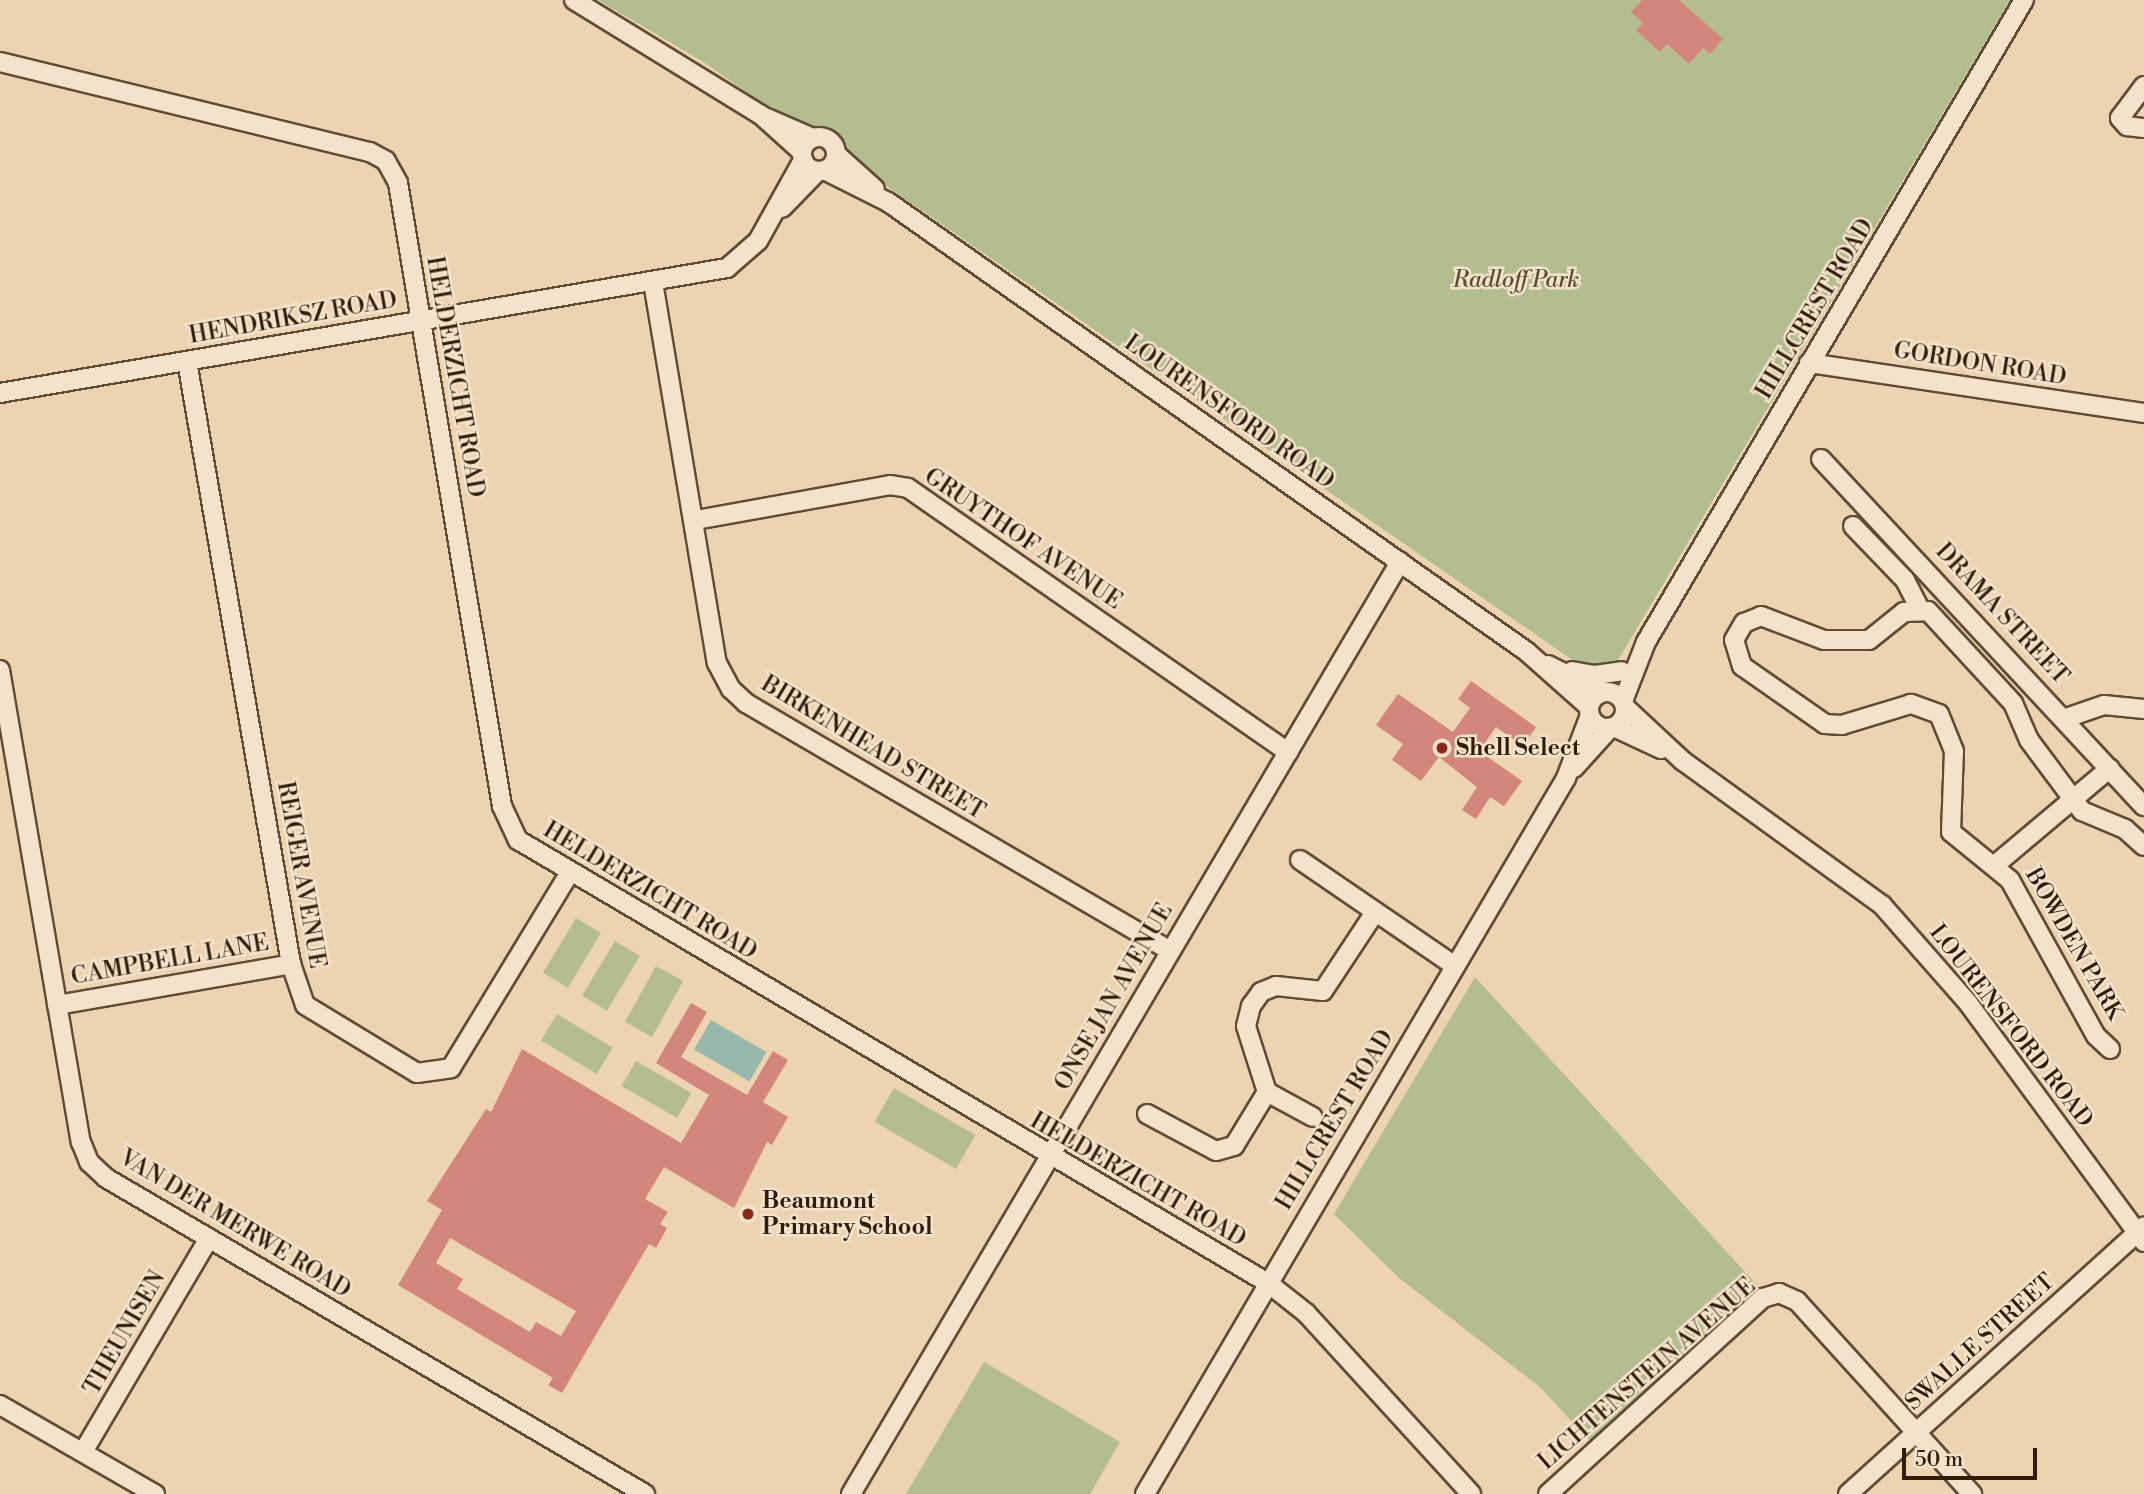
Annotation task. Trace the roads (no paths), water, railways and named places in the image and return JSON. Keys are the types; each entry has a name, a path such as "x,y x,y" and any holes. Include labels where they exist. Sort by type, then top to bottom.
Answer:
{"street":[{"path":"574,0 761,115 806,150"},
{"name":"HILLCREST ROAD","path":"1614,698 2024,0"},
{"name":"HELDERZICHT ROAD","path":"0,62 379,156 398,183 508,827 518,840 1049,1157 1268,1283 1306,1313 1471,1494"},
{"path":"2144,86 2120,118 2127,126 2144,128"},
{"name":"LOURENSFORD ROAD","path":"888,202 821,171 806,150 828,140 835,154 888,202 1550,666 1614,698 1683,761 1882,905 1968,1003 2142,1234"},
{"name":"HENDRIKSZ ROAD","path":"0,393 727,268 749,253 777,213 806,150"},
{"name":"HENDRIKSZ ROAD","path":"777,213 835,154"},
{"name":"BIRKENHEAD STREET","path":"653,282 696,520 717,663 746,703 1170,951"},
{"name":"REIGER AVENUE","path":"187,361 297,991 320,1017 416,1073 440,1073 467,1050 570,872"},
{"name":"GORDON ROAD","path":"1810,363 2144,413"},
{"name":"DRAMA STREET","path":"1821,459 2066,718 2144,806"},
{"name":"GRUYTHOF AVENUE","path":"696,520 890,485 908,488 1287,752"},
{"path":"1853,526 1905,580 1920,609 1934,615 2003,691 2029,740 2090,818 2125,829 2144,846"},
{"name":"ONSE JAN AVENUE","path":"851,1494 1399,562"},
{"name":"BOWDEN PARK","path":"1920,609 1904,612 1881,635 1864,641 1824,640 1767,617 1755,618 1734,640 1734,653 1742,666 1825,724 1842,725 1911,704 1932,709 1954,744 1956,789 1949,827 1968,850 1995,865 2010,880 2096,1036 2110,1049"},
{"name":"HILLCREST ROAD","path":"1145,1494 1569,773 1612,727 1614,698 1622,671 1646,642"},
{"path":"1550,666 1595,675 1622,671"},
{"name":"LOURENSFORD ROAD","path":"1550,666 1600,726 1612,727 1683,761"},
{"name":"VAN DER MERWE ROAD","path":"0,670 57,1005 89,1162 106,1178 645,1494"},
{"path":"1589,711 1614,698"},
{"path":"2066,718 2104,705 2144,709"},
{"name":"HILLCREST ROAD","path":"1569,773 1589,711"},
{"path":"1592,748 1647,742"},
{"name":"BOWDEN PARK","path":"1995,865 2110,768"},
{"path":"1300,860 1455,966"},
{"path":"1313,1117 1267,1092 1246,1026 1251,1006 1261,992 1276,986 1323,991 1375,912"},
{"name":"CAMPBELL LANE","path":"57,1005 291,964"},
{"path":"1147,1114 1200,1145 1224,1150 1242,1136 1267,1092"},
{"name":"SWALLE STREET","path":"1848,1494 2142,1234"},
{"name":"THEUNISEN","path":"83,1452 209,1238"},
{"name":"LICHTENSTEIN AVENUE","path":"1548,1494 1763,1298 1779,1293 1797,1301 1916,1432"},
{"path":"0,1405 155,1494"},
{"path":"1916,1432 1972,1494"}],"place":[{"name":"Shell Select","path":"1442,748"},
{"name":"Beaumont Primary School","path":"748,1214"}],"park label":[{"name":"Radloff Park","path":"1516,280"}]}
